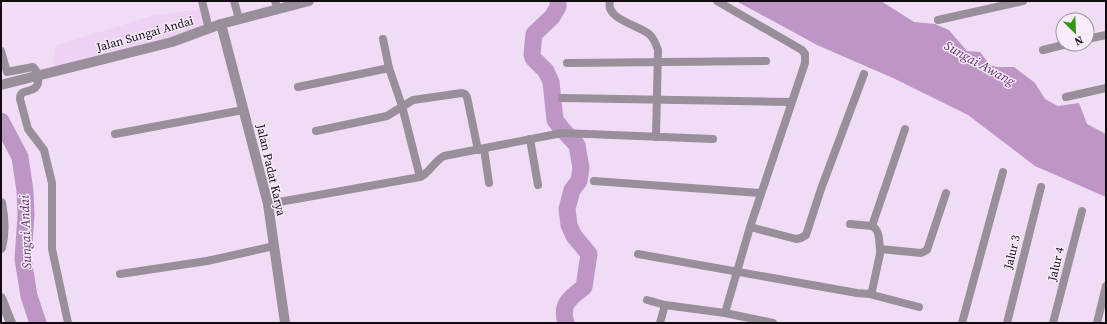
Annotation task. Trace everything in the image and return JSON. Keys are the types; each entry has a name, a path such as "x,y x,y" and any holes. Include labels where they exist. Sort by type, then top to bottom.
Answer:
{"street":[{"path":"202,1 209,29"},
{"path":"234,1 240,20"},
{"name":"Jalan Sungai Andai","path":"1,85 172,42 221,24 240,20 276,5 309,1"},
{"path":"610,1 610,8 618,18 648,33 655,40 658,50 656,137"},
{"path":"717,1 802,50 805,54 805,63 760,193 726,313"},
{"path":"938,20 1023,1"},
{"name":"Jalan Padat Karya","path":"221,24 268,204 284,323"},
{"path":"1095,37 1106,35"},
{"path":"383,39 389,68 402,106 420,178"},
{"path":"1043,50 1055,47"},
{"path":"1,51 7,72 33,67 38,83 35,88 22,93 20,99 28,129 44,150 52,183 52,249 68,323"},
{"path":"567,62 766,62"},
{"path":"298,87 389,68"},
{"path":"750,227 796,239 806,235 821,188 864,74"},
{"path":"1066,97 1106,88"},
{"path":"316,130 387,116 402,106 418,99 462,93 465,94 489,183"},
{"path":"562,98 791,102"},
{"path":"115,134 243,110"},
{"path":"872,226 905,129"},
{"path":"268,204 420,178 426,175 435,163 444,156 562,133 713,139"},
{"path":"530,140 538,185"},
{"path":"962,323 1002,172"},
{"path":"594,181 760,193"},
{"name":"Jalur 3","path":"1007,323 1041,187"},
{"path":"880,249 922,253 927,250 946,193"},
{"path":"1,203 4,232 1,248"},
{"name":"Jalur 4","path":"1053,323 1082,211"},
{"path":"850,224 872,226 878,231 880,254 872,291 869,294"},
{"path":"120,274 207,261 274,246"},
{"path":"638,254 869,294 919,307"},
{"path":"1097,323 1106,286"},
{"path":"1,298 7,318"},
{"path":"647,300 665,305 726,313 745,321 773,323"},
{"path":"660,323 665,305"}],"shaded area":[{"path":"202,8 210,29 161,48 104,65 60,75 53,60 55,46 154,15"}],"water":[{"name":"Sungai Awang","path":"736,1 881,1 914,22 935,24 949,30 967,51 980,52 990,65 997,67 1014,67 1035,83 1045,99 1058,106 1079,103 1087,124 1106,134 1106,197 1035,166 968,115 893,78 817,45"}],"waterway":[{"path":"558,1 558,7 552,17 534,34 532,54 533,58 546,71 551,82 555,120 577,145 581,168 579,181 572,190 567,209 569,225 574,236 589,254 584,287 574,295 565,306 564,316 566,323"},
{"name":"Sungai Andai","path":"1,121 20,157 25,191 26,215 23,259 29,296 38,323"}]}
